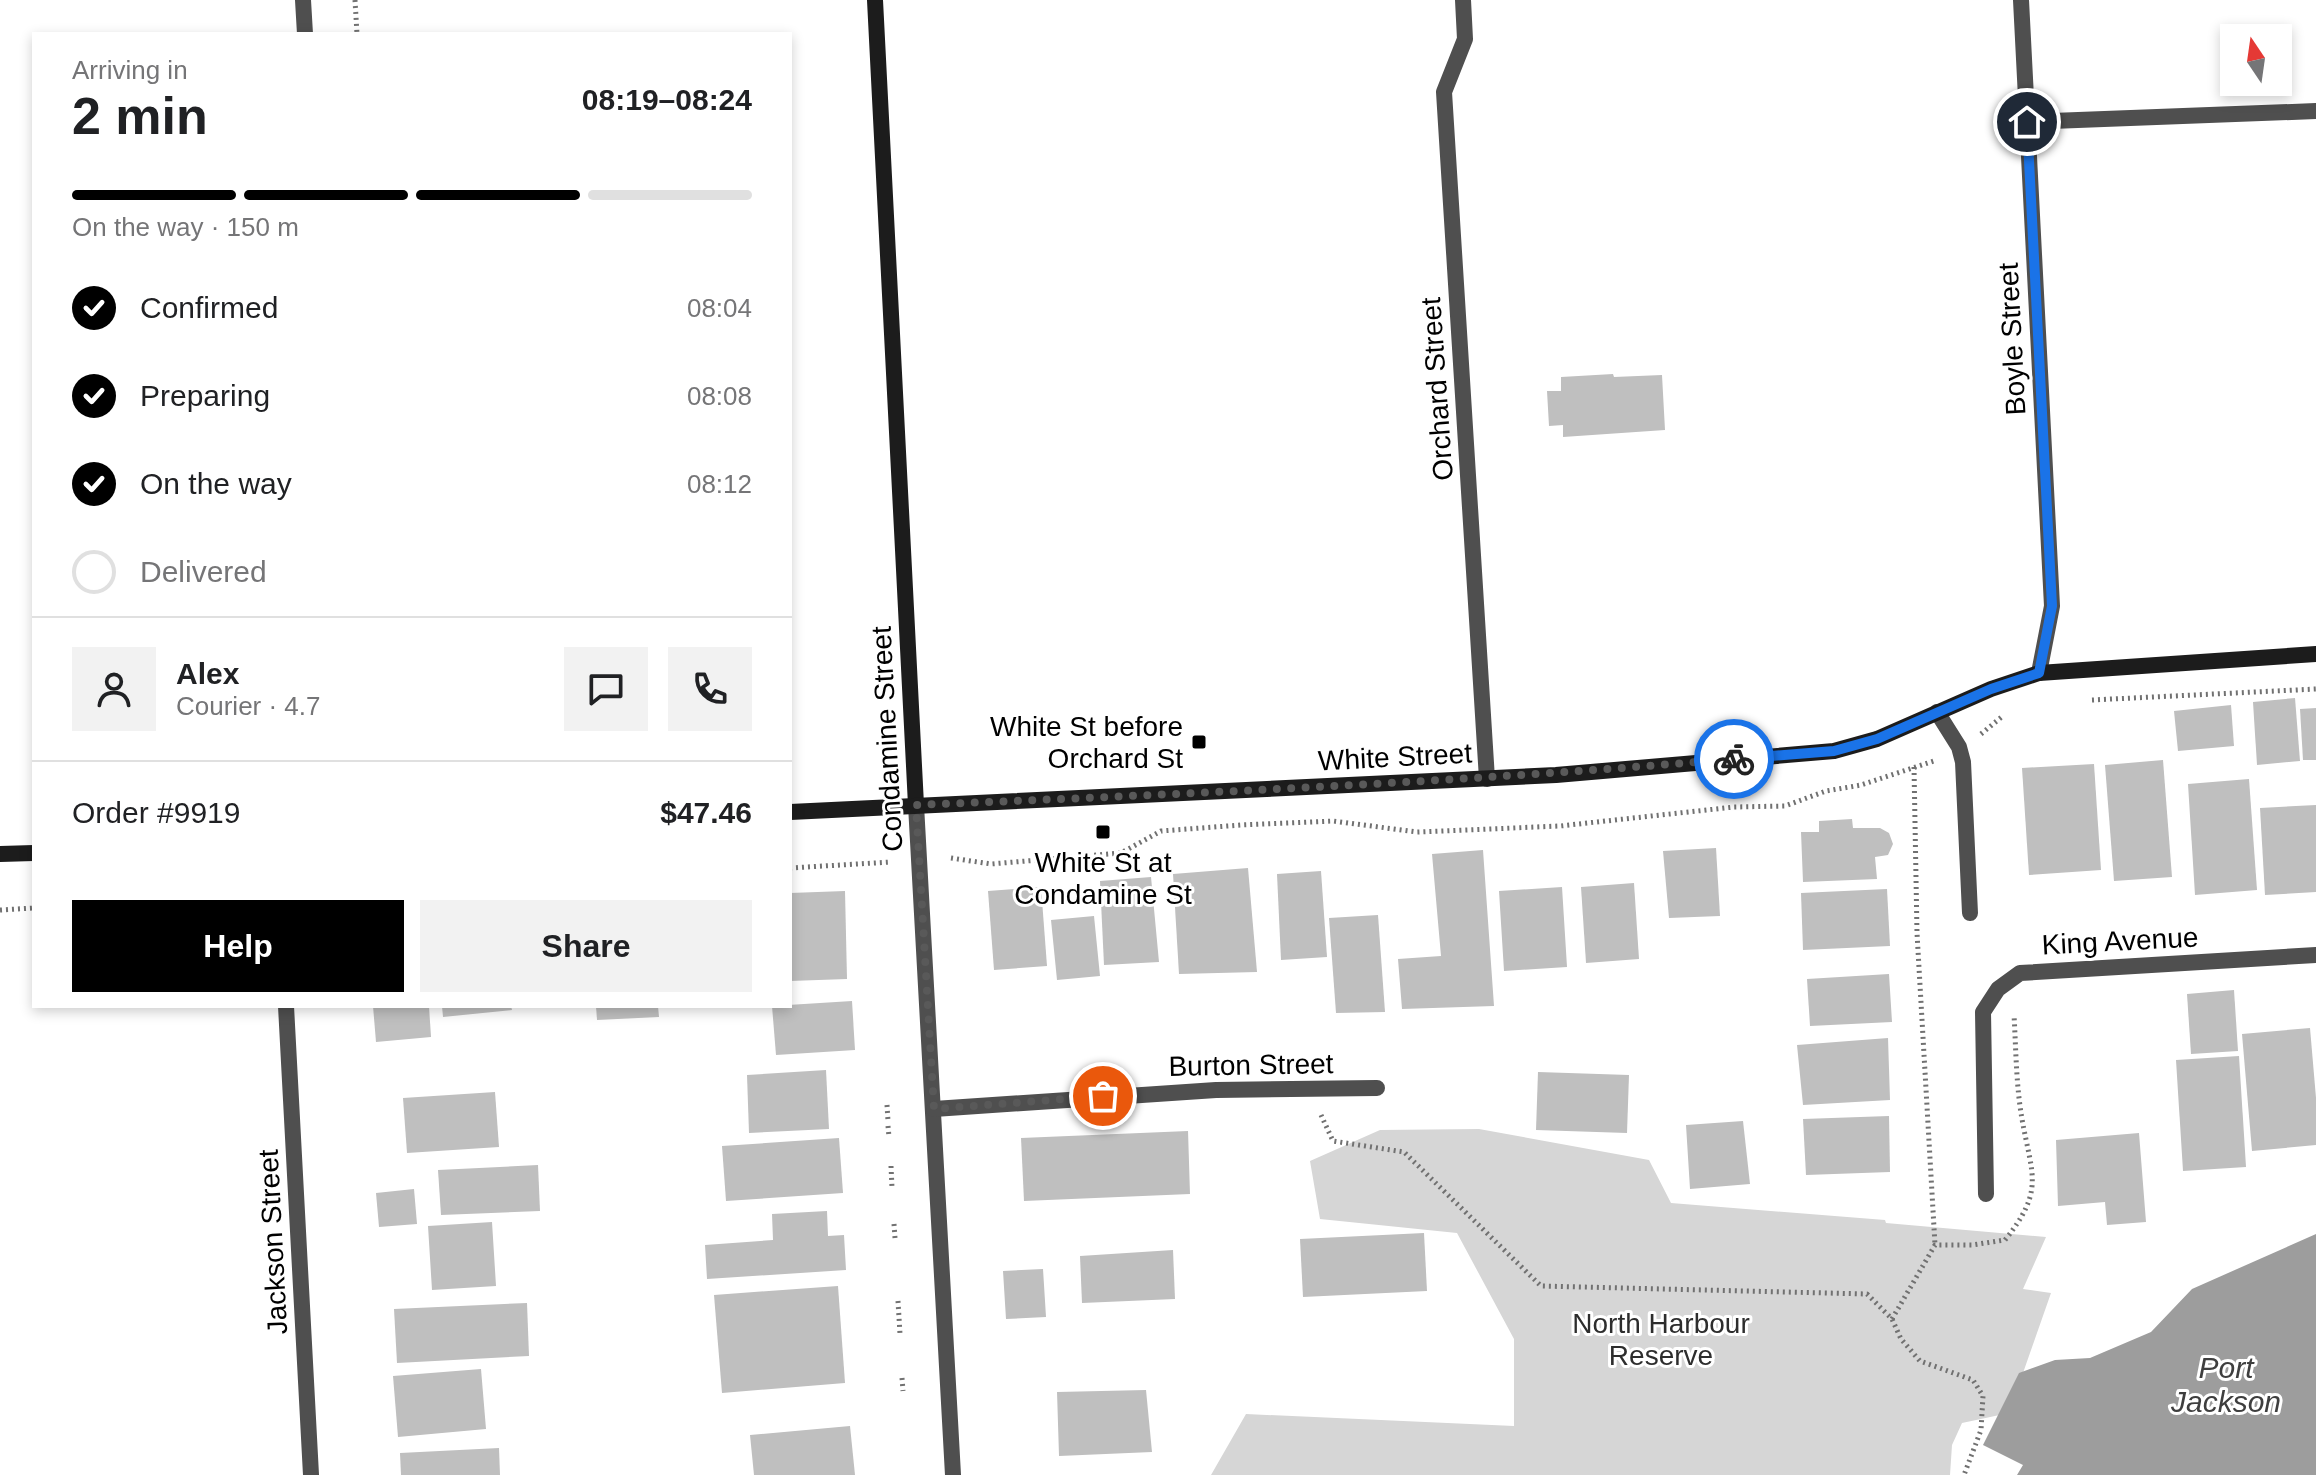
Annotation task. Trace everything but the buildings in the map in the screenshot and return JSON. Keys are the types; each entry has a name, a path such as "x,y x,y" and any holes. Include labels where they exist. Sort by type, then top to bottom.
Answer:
{"street":[{"path":"303,0 305,32"},
{"name":"Condamine Street","path":"875,0 953,1475"},
{"name":"Orchard Street","path":"1463,0 1465,39 1444,92 1487,779"},
{"name":"Boyle Street","path":"2021,0 2052,606 2039,673"},
{"path":"2027,122 2316,111"},
{"name":"White Street","path":"792,812 1487,779 1834,751 1877,739 1991,689 2039,673 2316,654"},
{"path":"1937,712 1959,747 1963,762 1970,913"},
{"path":"0,854 32,853"},
{"name":"King Avenue","path":"1986,1194 1983,1012 1998,989 2020,973 2316,955"},
{"name":"Jackson Street","path":"286,1008 311,1475"},
{"name":"Burton Street","path":"934,1109 1074,1097 1377,1088"}],"path":[{"path":"355,0 357,32"},
{"path":"2081,700 2316,689"},
{"path":"1984,732 2010,710"},
{"path":"951,858 991,864 1121,853 1161,831 1241,825 1333,821 1417,832 1560,826 1734,807 1785,806 1826,791 1861,785 1941,759"},
{"path":"1892,1319 1935,1245 1917,933 1914,766"},
{"path":"792,868 891,862"},
{"path":"0,910 32,908"},
{"path":"1935,1245 1972,1245 2005,1240 2026,1214 2033,1182 2022,1119 2013,1003"},
{"path":"1309,1089 1333,1141 1404,1152 1541,1286 1867,1294 1892,1319 1901,1339 1920,1361 1973,1380 1983,1396 1981,1430 1964,1475"},
{"path":"887,1105 889,1137"},
{"path":"891,1166 892,1188"},
{"path":"894,1224 895,1238"},
{"path":"898,1301 900,1334"},
{"path":"902,1378 903,1391"}],"green space":[{"name":"North Harbour Reserve","path":"1479,1129 1649,1160 1671,1203 2046,1237 2023,1289 2051,1293 2009,1413 1962,1423 1952,1445 1950,1475 1211,1475 1246,1414 1514,1426 1514,1339 1457,1233 1320,1219 1310,1161 1380,1130"}],"water":[{"name":"Port Jackson","path":"2316,1234 2316,1475 2017,1475 2023,1465 1983,1445 2019,1373 2055,1360 2090,1358 2151,1332 2192,1289"}],"way so far":[{"path":"1103,1096 934,1109 916,805 1397,784 1556,775 1734,759"}],"place":[{"name":"White St before Orchard St","path":"1199,742"},
{"name":"White St at Condamine St","path":"1103,832"}],"route":[{"path":"1734,759 1834,751 1877,739 1991,689 2039,673 2052,606 2027,122"}]}
